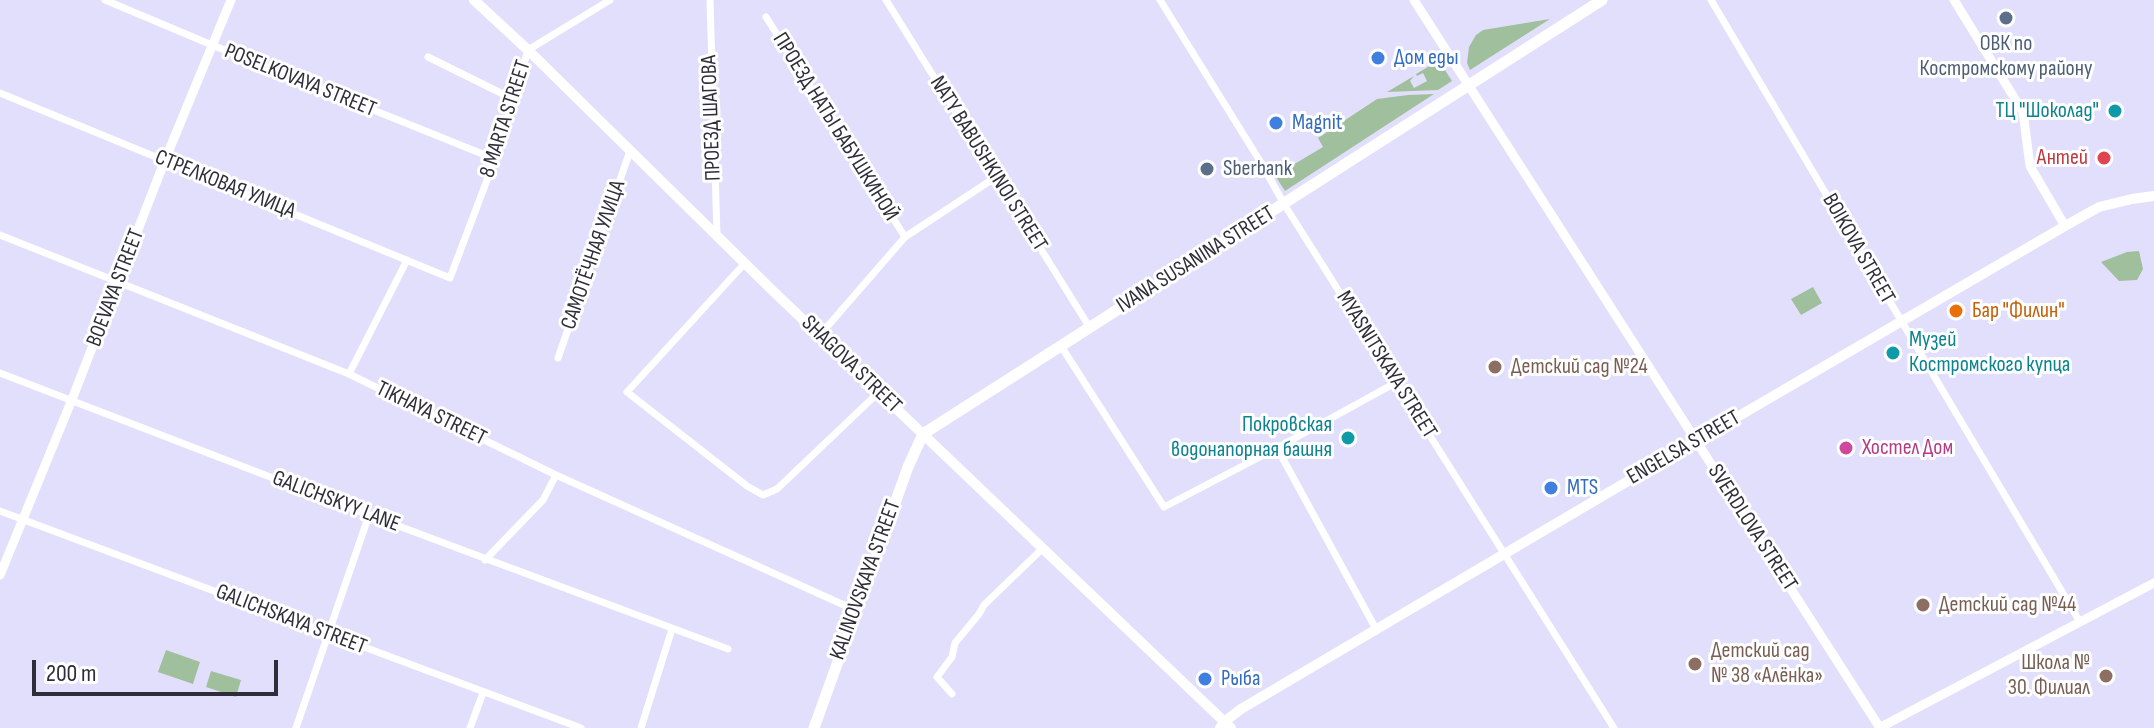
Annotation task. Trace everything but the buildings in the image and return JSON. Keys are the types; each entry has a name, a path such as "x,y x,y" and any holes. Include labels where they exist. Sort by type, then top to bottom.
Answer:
{"main road":[{"name":"SHAGOVA STREET","path":"474,0 1225,726"},
{"name":"IVANA SUSANINA STREET","path":"923,434 1602,0"},
{"name":"ENGELSA STREET","path":"1225,726 1241,709 2065,226 2099,207 2154,196"},
{"name":"KALINOVSKAYA STREET","path":"814,728 908,467 923,434"}],"street":[{"name":"POSELKOVAYA STREET","path":"105,0 495,159"},
{"name":"BOEVAYA STREET","path":"0,575 231,0"},
{"name":"8 MARTA STREET","path":"450,278 495,159 528,50 610,0"},
{"name":"ПРОЕЗД ШАГОВА","path":"710,0 717,235"},
{"name":"NATY BABUSHKINOI STREET","path":"886,0 1090,328"},
{"name":"MYASNITSKAYA STREET","path":"1160,0 1284,204 1614,728"},
{"name":"SVERDLOVA STREET","path":"1414,0 1880,728"},
{"name":"BOIKOVA STREET","path":"1711,0 2080,622"},
{"path":"1954,0 2023,112 2030,166 2065,226"},
{"name":"ПРОЕЗД НАТЫ БАБУШКИНОЙ","path":"766,17 905,237"},
{"path":"428,57 513,99"},
{"name":"СТРЕЛКОВАЯ УЛИЦА","path":"0,93 450,278"},
{"name":"САМОТЁЧНАЯ УЛИЦА","path":"558,358 630,151"},
{"path":"820,335 905,237 996,177"},
{"name":"TIKHAYA STREET","path":"0,235 349,374 556,475 855,610"},
{"path":"349,374 407,260"},
{"path":"745,263 627,392 747,486 763,495 777,489 879,392"},
{"path":"1061,346 1164,507 1397,382"},
{"name":"GALICHSKYY LANE","path":"0,373 485,560 728,649"},
{"path":"1277,448 1376,629"},
{"path":"485,560 543,500 556,475"},
{"name":"GALICHSKAYA STREET","path":"0,511 581,728"},
{"path":"296,728 369,515"},
{"path":"952,694 937,677 952,657 955,643 984,605 1043,548"},
{"path":"1880,728 2154,583"},
{"path":"641,728 672,629"},
{"path":"470,728 483,693"}],"green space":[{"path":"1550,19 1470,70 1467,63 1469,47 1483,30"},
{"path":"1433,64 1443,67 1452,81 1438,90 1387,92 1414,76 1410,81 1414,88 1427,81 1423,73 1416,74"},
{"path":"1434,94 1285,191 1270,168 1280,162 1286,169 1323,147 1318,138 1377,99"},
{"path":"2139,251 2143,269 2137,280 2119,281 2101,262 2127,252"},
{"path":"1813,287 1822,303 1801,315 1791,299"},
{"path":"166,650 200,662 193,684 158,672"},
{"path":"211,671 241,680 236,697 206,687"}],"place":[{"name":"ОВК по Костромскому району","path":"2006,18"},
{"name":"Дом еды","path":"1378,58"},
{"name":"ТЦ \"Шоколад\"","path":"2115,111"},
{"name":"Magnit","path":"1276,123"},
{"name":"Антей","path":"2104,158"},
{"name":"Sberbank","path":"1207,169"},
{"name":"Бар \"Филин\"","path":"1956,311"},
{"name":"Музей Костромского купца","path":"1893,353"},
{"name":"Детский сад №24","path":"1495,367"},
{"name":"Покровская водонапорная башня","path":"1348,438"},
{"name":"Хостел Дом","path":"1846,448"},
{"name":"MTS","path":"1551,488"},
{"name":"Детский сад №44","path":"1923,605"},
{"name":"Детский сад № 38 «Алёнка»","path":"1695,664"},
{"name":"Школа № 30. Филиал","path":"2106,676"},
{"name":"Рыба","path":"1205,679"}]}
